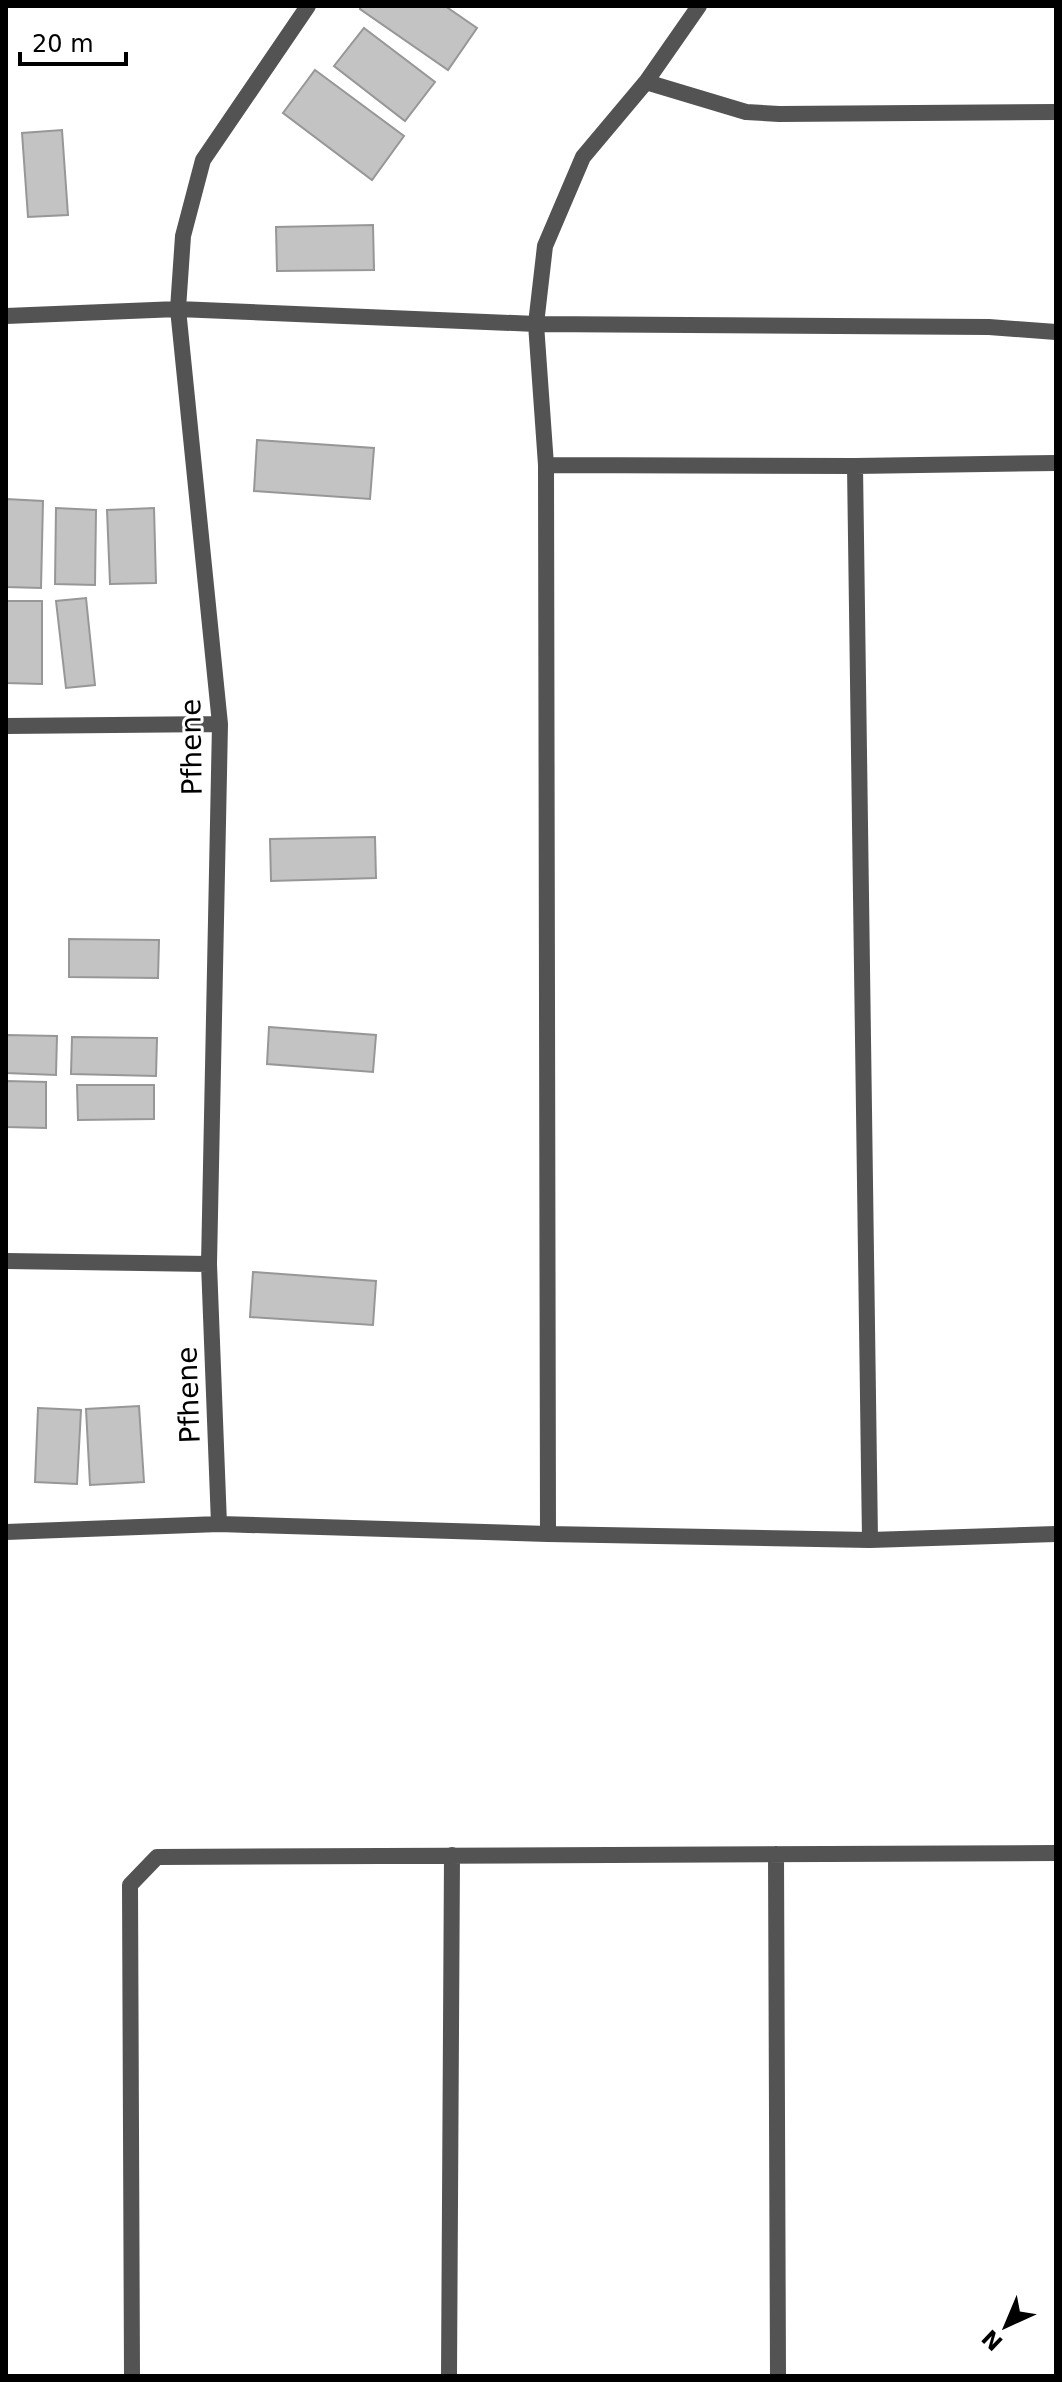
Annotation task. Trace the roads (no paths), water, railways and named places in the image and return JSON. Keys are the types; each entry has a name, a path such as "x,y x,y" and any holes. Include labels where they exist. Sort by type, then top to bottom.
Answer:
{"street":[{"name":"Pfhene","path":"219,1524 209,1264 220,724 178,309 183,236 203,160 308,6"},
{"path":"548,1534 546,465 536,324 545,246 583,157 646,82 699,6"},
{"path":"646,82 757,113 1056,112"},
{"path":"6,316 178,309 536,324 989,327 1056,332"},
{"path":"546,465 1056,463"},
{"path":"855,466 870,1540"},
{"path":"6,726 220,724"},
{"path":"6,1261 209,1264"},
{"path":"6,1532 219,1524 870,1540 1056,1534"},
{"path":"132,2376 130,1885 157,1857 1056,1853"},
{"path":"776,1854 778,2376"},
{"path":"449,2376 452,1855"}]}
